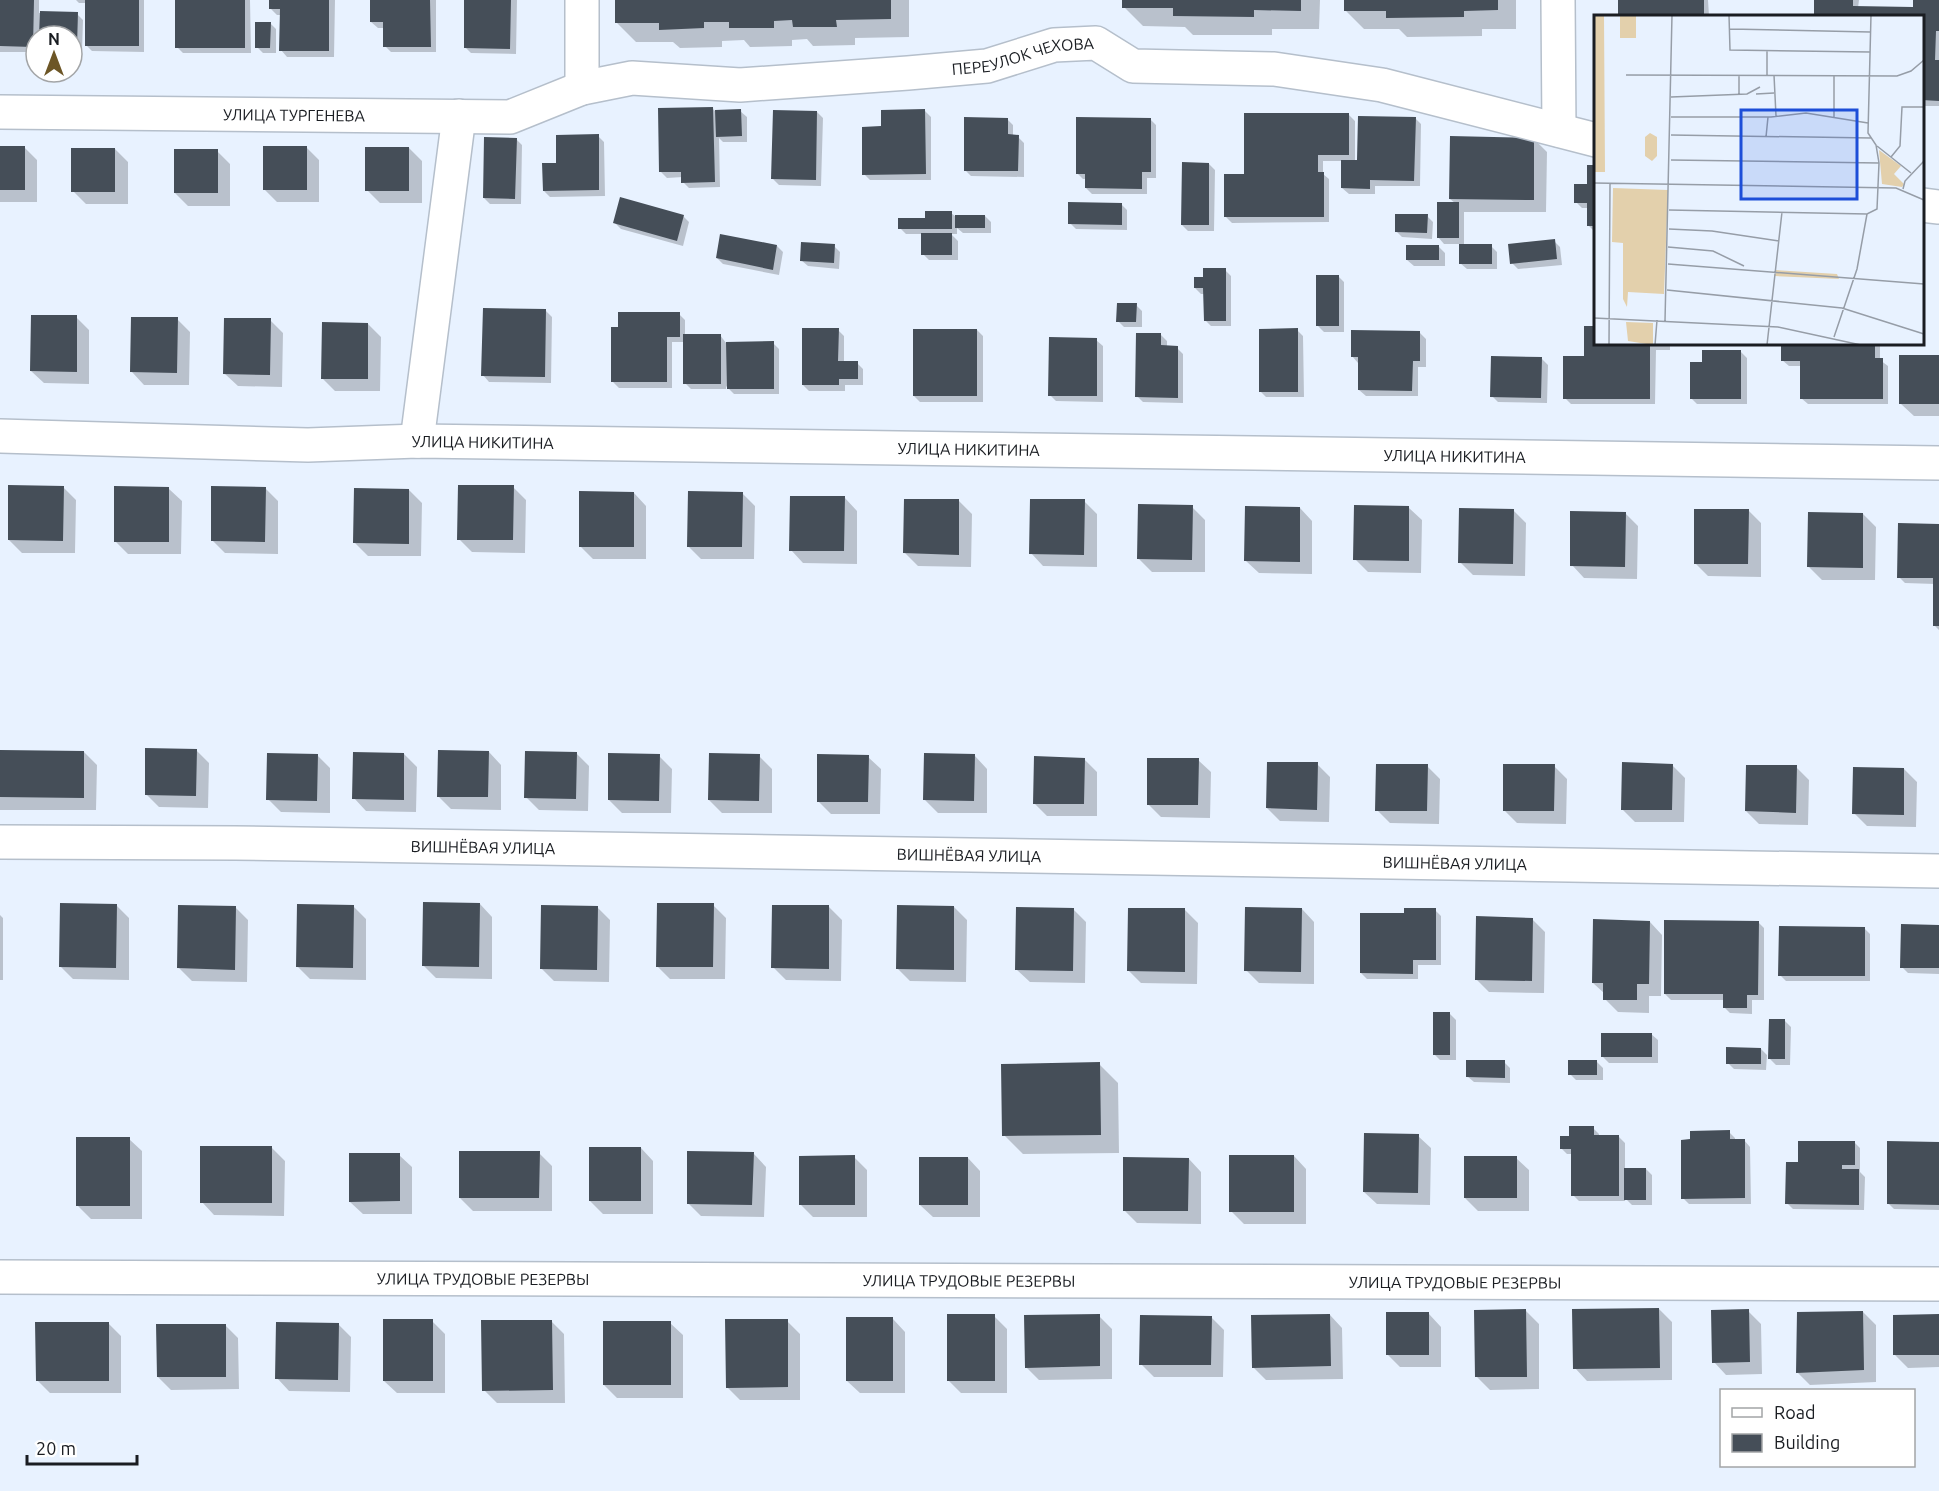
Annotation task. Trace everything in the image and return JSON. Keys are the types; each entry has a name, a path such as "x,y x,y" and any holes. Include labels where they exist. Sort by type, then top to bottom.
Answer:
{"street":[{"path":"582,0 582,88"},
{"path":"1558,0 1559,130"},
{"name":"ПЕРЕУЛОК ЧЕХОВА","path":"582,88 632,78 740,85 987,66 1054,45 1096,43 1133,66 1274,69 1382,85 1594,139"},
{"name":"УЛИЦА ТУРГЕНЕВА","path":"0,112 510,117 582,88"},
{"path":"417,441 459,116"},
{"path":"1924,205 1939,207"},
{"name":"УЛИЦА НИКИТИНА","path":"0,436 308,445 417,441 1939,464"},
{"name":"ВИШНЁВАЯ УЛИЦА","path":"0,842 235,843 1939,871"},
{"name":"УЛИЦА ТРУДОВЫЕ РЕЗЕРВЫ","path":"0,1277 1939,1284"}],"building":[{"path":"0,0 34,0 33,24 24,24 24,47 0,46"},
{"path":"85,0 139,0 139,46 85,46"},
{"path":"175,0 245,0 245,48 175,48"},
{"path":"269,0 329,0 329,51 279,51 280,9 269,9"},
{"path":"370,0 430,0 431,47 383,47 383,22 370,22"},
{"path":"464,0 511,0 510,49 464,48"},
{"path":"615,0 891,0 891,19 836,20 837,27 793,27 792,20 774,21 774,28 729,28 729,22 704,22 704,28 659,30 659,23 615,23"},
{"path":"1122,0 1301,0 1301,11 1254,10 1254,17 1173,16 1173,8 1122,8"},
{"path":"1344,0 1498,0 1498,10 1464,11 1464,17 1386,18 1386,11 1344,11"},
{"path":"1618,0 1704,0 1704,15 1618,15"},
{"path":"1814,0 1853,0 1853,6 1913,7 1913,0 1939,0 1939,31 1936,31 1935,60 1939,60 1939,101 1924,100 1924,15 1814,15"},
{"path":"40,11 78,12 78,24 39,24"},
{"path":"255,22 271,22 270,48 255,48"},
{"path":"713,107 715,182 681,183 681,172 659,172 658,108"},
{"path":"741,109 742,136 716,137 715,110"},
{"path":"925,109 926,174 862,175 862,127 881,126 881,110"},
{"path":"773,110 817,111 816,180 771,179"},
{"path":"1244,113 1349,113 1349,155 1318,155 1318,172 1324,172 1324,217 1224,217 1224,174 1244,174"},
{"path":"1358,116 1416,117 1414,181 1370,180 1370,189 1341,188 1341,160 1357,160"},
{"path":"964,117 1008,118 1008,134 1019,135 1018,171 964,171"},
{"path":"1076,117 1151,118 1151,172 1142,172 1142,189 1085,188 1085,174 1076,174"},
{"path":"599,134 599,190 543,191 542,163 556,163 556,135"},
{"path":"1450,136 1534,138 1534,200 1449,199"},
{"path":"484,137 517,138 515,199 483,198"},
{"path":"0,146 25,146 25,190 0,190"},
{"path":"263,146 307,146 307,190 263,190"},
{"path":"365,147 409,147 409,191 365,191"},
{"path":"71,148 115,148 115,192 71,192"},
{"path":"174,149 218,149 218,193 174,193"},
{"path":"1182,162 1209,163 1209,225 1181,225"},
{"path":"1587,165 1594,165 1594,226 1587,226 1587,203 1574,203 1574,184 1587,184"},
{"path":"620,197 684,215 677,241 613,223"},
{"path":"1068,202 1122,203 1122,225 1068,224"},
{"path":"1437,202 1459,202 1459,238 1437,238"},
{"path":"925,211 952,211 952,229 898,229 898,218 925,218"},
{"path":"1395,214 1428,214 1427,233 1395,232"},
{"path":"955,215 985,215 985,228 955,228"},
{"path":"921,233 952,233 952,255 921,255"},
{"path":"720,234 777,245 773,270 716,258"},
{"path":"1555,239 1557,259 1510,264 1508,244"},
{"path":"801,242 835,244 834,263 800,261"},
{"path":"1459,244 1492,244 1492,264 1459,264"},
{"path":"1406,245 1439,245 1439,260 1406,260"},
{"path":"1203,268 1226,268 1226,321 1204,321 1203,288 1194,288 1194,277 1203,277"},
{"path":"1316,275 1339,275 1339,326 1316,326"},
{"path":"1117,303 1137,303 1136,322 1116,322"},
{"path":"483,308 546,309 545,377 481,376"},
{"path":"618,312 680,312 680,337 667,337 667,382 611,382 611,327 618,327"},
{"path":"31,315 77,315 77,372 30,371"},
{"path":"131,317 178,317 177,373 130,372"},
{"path":"224,318 271,318 270,375 223,374"},
{"path":"322,322 368,323 368,379 321,379"},
{"path":"1584,326 1594,326 1594,345 1650,345 1650,399 1563,399 1563,356 1584,356"},
{"path":"802,328 839,328 838,361 858,361 858,379 839,379 839,385 802,385"},
{"path":"1298,328 1298,392 1259,392 1259,329"},
{"path":"913,329 977,329 977,396 913,396"},
{"path":"1351,330 1420,331 1420,361 1413,361 1412,391 1358,390 1358,357 1351,357"},
{"path":"1136,333 1161,333 1161,345 1178,346 1178,398 1135,397"},
{"path":"683,334 721,334 721,384 683,384"},
{"path":"1049,337 1097,338 1097,396 1048,396"},
{"path":"774,341 774,389 727,389 726,342"},
{"path":"1781,345 1875,345 1875,358 1883,358 1883,399 1800,399 1800,361 1781,361"},
{"path":"1702,350 1741,350 1741,399 1690,399 1690,362 1702,362"},
{"path":"1899,355 1939,355 1939,404 1899,404"},
{"path":"1491,356 1542,357 1541,398 1490,397"},
{"path":"8,485 64,486 63,541 8,540"},
{"path":"458,485 514,485 513,540 457,540"},
{"path":"114,486 169,487 169,542 114,542"},
{"path":"211,486 266,487 265,542 211,541"},
{"path":"354,488 409,489 409,544 353,543"},
{"path":"579,491 634,492 634,547 579,547"},
{"path":"688,491 743,492 742,547 687,547"},
{"path":"790,496 845,496 844,551 789,551"},
{"path":"904,499 959,499 959,555 903,553"},
{"path":"1030,499 1085,499 1084,555 1029,554"},
{"path":"1138,504 1193,505 1192,560 1137,559"},
{"path":"1354,505 1409,506 1409,561 1353,560"},
{"path":"1245,506 1300,507 1300,562 1244,561"},
{"path":"1459,508 1514,509 1513,564 1458,563"},
{"path":"1694,509 1749,509 1748,564 1694,564"},
{"path":"1570,511 1626,512 1625,567 1570,566"},
{"path":"1808,512 1863,513 1863,568 1807,567"},
{"path":"1898,523 1939,524 1939,626 1933,626 1933,578 1897,578"},
{"path":"145,748 197,749 196,796 145,795"},
{"path":"0,750 84,751 84,798 0,797"},
{"path":"438,750 489,751 488,797 437,797"},
{"path":"525,751 577,752 576,799 524,798"},
{"path":"353,752 404,753 404,800 352,799"},
{"path":"267,753 318,754 317,801 266,800"},
{"path":"608,753 660,754 659,801 608,800"},
{"path":"709,753 760,754 759,801 708,800"},
{"path":"924,753 975,754 974,801 923,800"},
{"path":"817,754 869,755 868,802 817,802"},
{"path":"1034,756 1085,758 1084,804 1033,804"},
{"path":"1147,758 1199,758 1198,805 1147,805"},
{"path":"1267,762 1318,762 1317,810 1266,808"},
{"path":"1622,762 1673,764 1672,810 1621,810"},
{"path":"1376,764 1428,764 1427,811 1375,811"},
{"path":"1503,764 1555,764 1554,811 1503,811"},
{"path":"1746,765 1797,765 1796,813 1745,811"},
{"path":"1853,767 1904,768 1904,815 1852,814"},
{"path":"423,902 480,903 479,967 422,966"},
{"path":"60,903 117,904 116,968 59,967"},
{"path":"657,903 714,903 713,967 656,967"},
{"path":"297,904 354,905 353,968 296,967"},
{"path":"178,905 236,906 235,970 177,968"},
{"path":"541,905 598,906 597,970 540,969"},
{"path":"772,905 829,905 829,969 771,968"},
{"path":"897,905 954,906 954,970 896,969"},
{"path":"1016,907 1074,908 1073,971 1015,970"},
{"path":"1245,907 1302,908 1301,972 1244,971"},
{"path":"1128,908 1185,908 1185,972 1127,971"},
{"path":"1404,908 1436,908 1436,960 1413,960 1413,974 1360,973 1360,913 1404,913"},
{"path":"1476,916 1533,918 1532,981 1475,980"},
{"path":"1593,919 1650,921 1649,984 1637,984 1637,1000 1603,1000 1603,983 1592,983"},
{"path":"1664,920 1759,921 1758,995 1747,995 1747,1008 1723,1008 1723,994 1664,994"},
{"path":"1901,924 1939,925 1939,968 1900,968"},
{"path":"1779,926 1865,927 1865,976 1778,976"},
{"path":"1433,1012 1450,1012 1450,1055 1433,1055"},
{"path":"1769,1019 1785,1019 1785,1059 1768,1059"},
{"path":"1601,1033 1652,1033 1652,1057 1601,1057"},
{"path":"1726,1047 1761,1048 1761,1064 1726,1064"},
{"path":"1466,1060 1505,1060 1505,1078 1466,1077"},
{"path":"1568,1060 1597,1060 1597,1075 1568,1075"},
{"path":"1100,1062 1101,1135 1002,1136 1001,1064"},
{"path":"1569,1126 1594,1126 1594,1135 1619,1135 1619,1196 1571,1196 1571,1149 1560,1149 1560,1136 1569,1136"},
{"path":"1730,1130 1730,1139 1745,1139 1745,1198 1681,1199 1681,1140 1690,1139 1690,1131"},
{"path":"1364,1133 1419,1134 1418,1193 1363,1192"},
{"path":"76,1137 130,1137 130,1206 76,1206"},
{"path":"1798,1141 1855,1141 1855,1165 1842,1165 1842,1169 1859,1169 1859,1205 1785,1204 1786,1162 1798,1162"},
{"path":"1887,1141 1939,1142 1939,1205 1887,1204"},
{"path":"200,1146 272,1146 272,1203 200,1203"},
{"path":"589,1147 641,1147 641,1201 589,1201"},
{"path":"459,1151 540,1151 539,1198 459,1198"},
{"path":"687,1151 754,1152 752,1205 687,1204"},
{"path":"349,1153 400,1153 400,1201 349,1202"},
{"path":"855,1155 855,1205 799,1205 799,1156"},
{"path":"1229,1155 1294,1155 1294,1212 1229,1212"},
{"path":"1464,1156 1517,1156 1517,1198 1464,1198"},
{"path":"919,1157 968,1157 968,1205 919,1205"},
{"path":"1123,1157 1189,1158 1188,1211 1123,1211"},
{"path":"1624,1168 1646,1168 1646,1200 1624,1200"},
{"path":"1659,1308 1660,1368 1573,1369 1572,1309"},
{"path":"1526,1309 1527,1377 1475,1377 1474,1310"},
{"path":"1749,1309 1750,1362 1712,1363 1711,1310"},
{"path":"1863,1311 1864,1370 1796,1373 1797,1312"},
{"path":"1386,1312 1429,1312 1429,1355 1386,1355"},
{"path":"947,1314 995,1314 995,1381 947,1381"},
{"path":"1100,1314 1100,1366 1025,1368 1024,1315"},
{"path":"1330,1314 1331,1366 1252,1368 1251,1315"},
{"path":"1939,1314 1939,1355 1893,1355 1893,1315"},
{"path":"1140,1315 1212,1316 1211,1365 1139,1365"},
{"path":"846,1317 893,1317 893,1381 846,1381"},
{"path":"383,1319 433,1319 433,1381 383,1381"},
{"path":"725,1319 788,1319 788,1387 726,1388"},
{"path":"481,1320 552,1320 553,1390 482,1391"},
{"path":"603,1321 671,1321 671,1385 603,1385"},
{"path":"35,1322 109,1322 109,1381 36,1381"},
{"path":"276,1322 339,1323 338,1380 275,1379"},
{"path":"156,1324 226,1324 226,1377 157,1377"}]}
